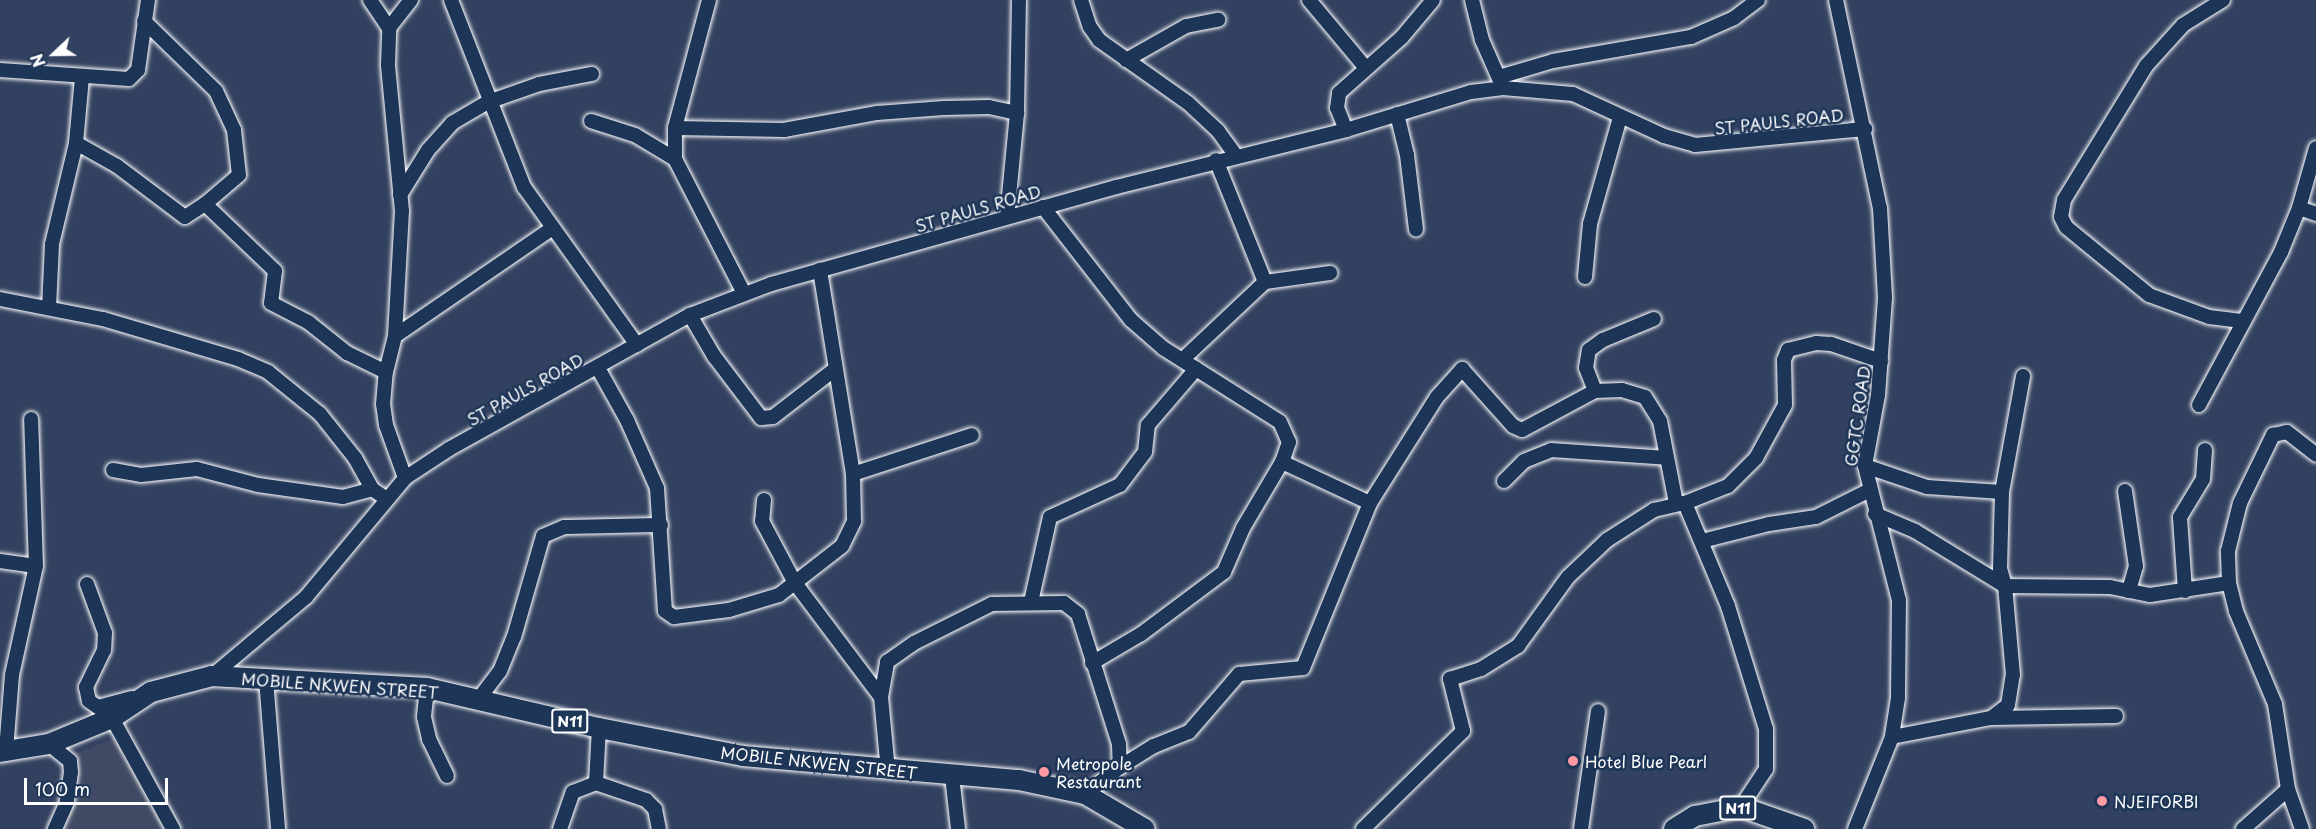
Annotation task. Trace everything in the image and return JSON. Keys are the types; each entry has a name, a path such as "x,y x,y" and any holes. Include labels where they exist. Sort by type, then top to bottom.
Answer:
{"highway":[{"name":"MOBILE NKWEN STREET","path":"3,751 49,744 112,718 151,692 212,676 427,688 599,728 743,756 888,771 1019,780 1084,794 1145,829"},
{"name":"N11","path":"1674,829 1695,816 1741,807 1803,829"}],"street":[{"path":"0,70 129,79 135,76 148,0"},
{"path":"370,0 388,28 400,195 395,336 386,372 386,425 405,478"},
{"path":"388,28 411,0"},
{"path":"451,0 488,102 524,187 637,345"},
{"path":"709,0 675,128 675,159 744,293"},
{"path":"1007,217 1017,113 1019,0"},
{"path":"1081,0 1090,27 1099,40 1188,103 1218,131 1236,156"},
{"path":"1309,0 1365,67"},
{"path":"1346,130 1337,108 1339,93 1365,67 1402,37 1433,0"},
{"path":"1472,0 1482,40 1501,82 1553,61 1691,37 1734,18 1758,0"},
{"name":"GGTC ROAD","path":"1836,0 1880,208 1885,298 1881,361 1865,466 1868,491 1899,600 1898,698 1892,737 1855,829"},
{"path":"2223,0 2183,25 2146,66 2064,200 2061,217 2066,227 2149,295 2209,317 2244,321"},
{"path":"1126,60 1186,26 1218,20"},
{"path":"76,143 117,166 185,217 205,204 238,175 234,130 216,91 144,21"},
{"path":"400,195 439,135 488,102 550,81 592,74"},
{"path":"49,308 52,244 76,143 82,76"},
{"name":"ST PAULS ROAD","path":"212,676 306,597 405,478 449,449 690,315 744,293 1007,217 1216,160 1346,130 1501,82 1573,93 1620,117 1695,145 1865,129"},
{"path":"675,128 784,130 896,110 990,107 1017,113"},
{"path":"1396,114 1407,155 1416,229"},
{"path":"1586,277 1590,224 1620,117"},
{"path":"591,122 635,135 675,159"},
{"path":"2199,405 2244,321 2299,208 2316,148"},
{"path":"1216,160 1265,282"},
{"path":"205,204 275,271 271,303 308,322 347,353 386,372"},
{"path":"1043,207 1131,320 1182,360 1280,422 1289,442 1282,462 1244,528 1224,572 1141,634 1092,663"},
{"path":"2299,208 2316,214"},
{"path":"395,336 553,228"},
{"path":"598,368 649,466 657,488 665,611 674,617 754,605 795,583 842,546 854,521 853,474 820,270"},
{"path":"1182,360 1265,282 1330,273"},
{"path":"0,300 49,308 160,336 268,372 320,414 355,458 372,489 387,499"},
{"path":"690,315 714,356 761,418 773,417 835,369"},
{"path":"1595,391 1586,368 1588,350 1603,340 1654,319"},
{"path":"1363,829 1463,731 1450,679 1481,669 1518,646 1587,558 1642,516 1728,486 1756,458 1785,405 1784,360 1788,350 1816,343 1832,344 1881,361"},
{"path":"1031,602 1050,517 1120,485 1144,452 1148,425 1196,369"},
{"path":"1084,794 1146,750 1189,732 1239,674 1303,668 1370,503 1437,397 1462,369 1513,426 1522,430 1595,391 1622,390 1645,397 1660,421 1667,458 1681,503 1702,541 1728,606 1766,729 1766,769 1741,807"},
{"path":"1991,718 2008,705 2012,694 2005,586 2000,569 2002,492 2023,376"},
{"path":"3,751 6,672 36,566 31,419"},
{"path":"2302,829 2288,789 2275,704 2242,629 2229,584 2228,550 2232,526 2265,445 2281,430 2316,455"},
{"path":"853,474 972,435"},
{"path":"1504,481 1524,461 1551,450 1667,458"},
{"path":"2185,591 2180,524 2203,479 2205,450"},
{"path":"1282,462 1370,503"},
{"path":"1865,466 1927,487 2002,492"},
{"path":"113,470 141,475 197,469 258,485 343,497 372,489"},
{"path":"1702,541 1769,524 1816,517 1868,491"},
{"path":"2125,491 2136,566 2129,591"},
{"path":"764,501 762,521 795,583 881,697"},
{"path":"1875,514 1915,531 2005,586 2110,587 2150,596 2229,584"},
{"path":"478,700 500,671 514,637 543,536 564,527 661,525"},
{"path":"0,561 36,566"},
{"path":"87,584 105,633 104,650 86,687 89,701 98,707 106,706 151,692"},
{"path":"888,771 881,697 887,662 914,643 992,604 1031,602 1071,607 1078,614 1113,722 1120,767"},
{"path":"266,679 278,829"},
{"path":"427,688 424,717 429,739 447,776"},
{"path":"1581,829 1598,711"},
{"path":"1892,737 1991,718 2116,716"},
{"path":"112,718 173,829"},
{"path":"596,783 599,728"},
{"path":"49,744 70,760 71,772 67,802 55,829"},
{"path":"952,776 958,829"},
{"path":"560,829 573,792 596,783 646,800 655,809 659,829"},
{"path":"2243,829 2288,789"}],"shaded area":[{"path":"127,733 172,829 60,829 70,756"}],"place":[{"name":"Hotel Blue Pearl","path":"1573,761"},
{"name":"Metropole Restaurant","path":"1044,772"},
{"name":"NJEIFORBI","path":"2102,801"}]}
